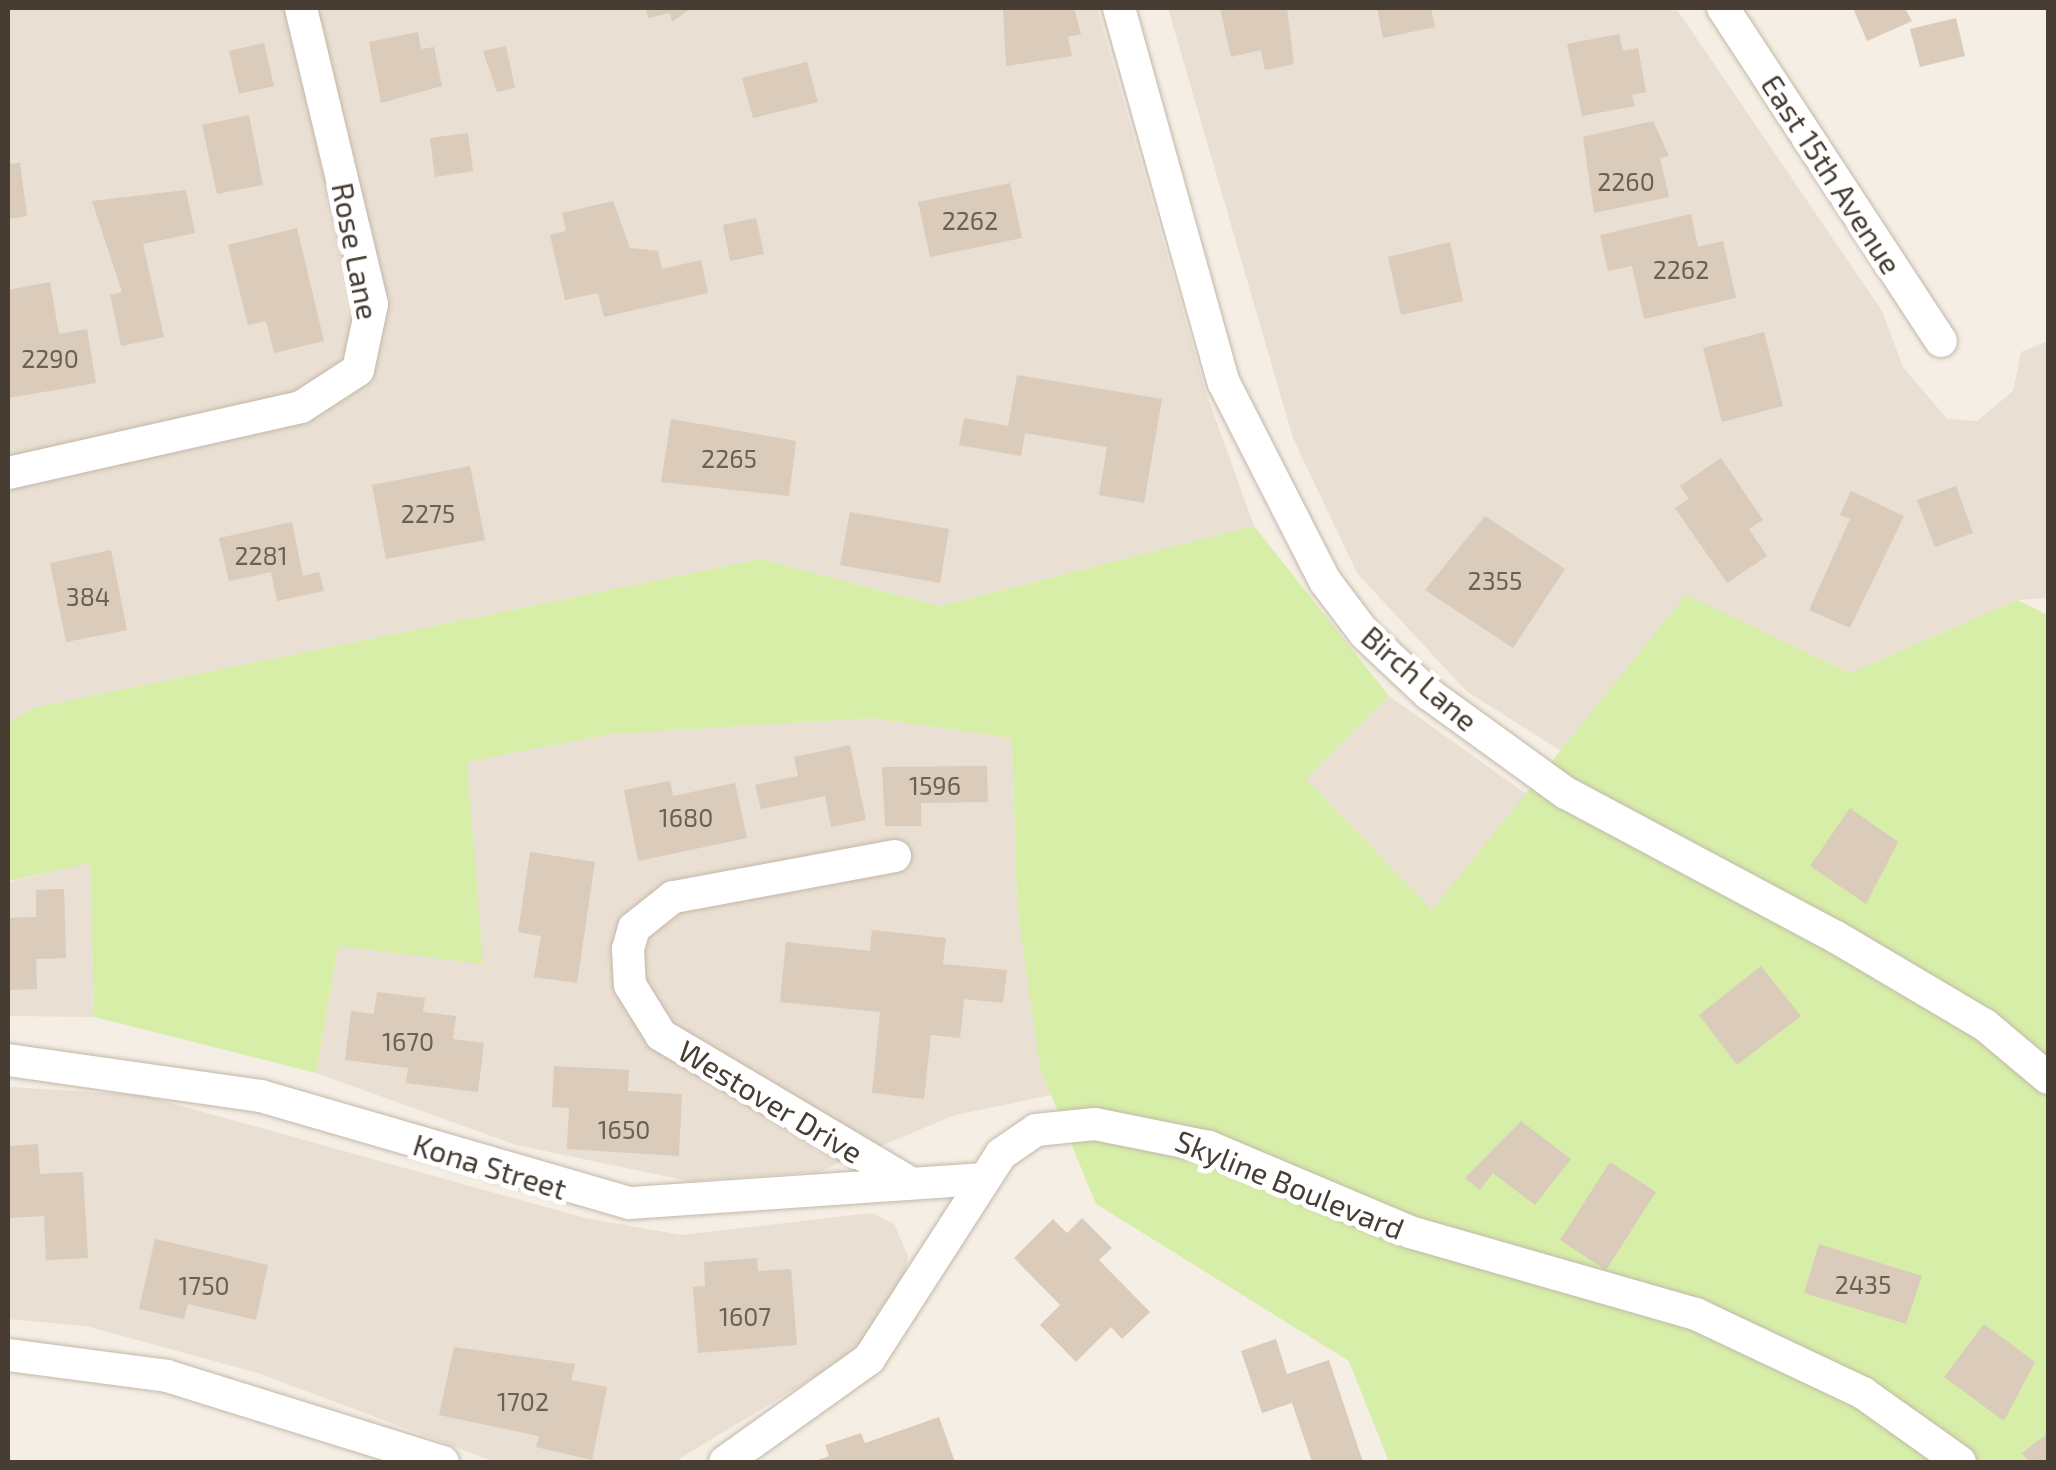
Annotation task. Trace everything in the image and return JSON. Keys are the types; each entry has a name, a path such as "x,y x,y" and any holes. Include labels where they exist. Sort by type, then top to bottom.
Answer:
{"street":[{"name":"Rose Lane","path":"8,473 70,463 301,407 358,370 372,304 301,8"},
{"name":"Birch Lane","path":"1119,8 1224,383 1325,581 1365,634 1429,694 1566,793 1902,976 1984,1025 2048,1078"},
{"name":"East 15th Avenue","path":"1723,8 1941,341"},
{"name":"Westover Drive","path":"895,856 674,897 634,928 628,949 630,984 661,1035 910,1183"},
{"name":"Kona Street","path":"8,1060 260,1096 630,1203 980,1178"},
{"name":"Skyline Boulevard","path":"725,1462 869,1359 899,1324 980,1178 1019,1140 1059,1125 1169,1134 1410,1232 1696,1314 1863,1393 1960,1462"},
{"path":"8,1355 167,1376 443,1462"}],"shaded area":[{"path":"8,8 1097,8 1205,390 1254,526 939,606 761,559 33,708 8,724"},
{"path":"1168,8 1676,8 1882,311 1903,367 1947,419 1977,421 2013,391 2021,352 2048,341 2048,598 2017,600 1850,673 1686,596 1566,754 1466,691 1357,573 1293,438"},
{"path":"1389,696 1529,796 1432,910 1306,779"},
{"path":"871,718 1012,738 1017,905 1051,1095 955,1115 818,1172 689,1181 516,1145 316,1073 338,946 482,963 466,762 610,734"},
{"path":"90,862 94,1017 8,1016 8,882"},
{"path":"8,1087 142,1095 585,1218 681,1235 872,1213 894,1224 908,1256 903,1290 849,1356 674,1462 495,1462 258,1373 86,1326 8,1319"}],"green space":[{"path":"1254,526 1389,696 1306,779 1432,910 1686,595 1850,673 2017,600 2048,615 2048,1462 1389,1462 1349,1361 1096,1204 1040,1068 1017,905 1012,738 871,718 610,734 467,762 483,964 338,946 316,1073 94,1017 90,863 8,881 8,724 32,708 761,559 939,606"}],"building":[{"path":"646,8 690,9 672,22 670,13 648,18"},
{"path":"1003,8 1074,8 1081,34 1068,37 1072,56 1006,66"},
{"path":"1220,8 1287,8 1294,64 1265,70 1261,50 1231,57"},
{"path":"1377,8 1431,8 1435,27 1383,38"},
{"path":"1853,8 1905,8 1912,21 1867,41"},
{"path":"1956,18 1965,56 1920,67 1910,29"},
{"path":"418,32 421,49 434,47 442,86 381,103 369,42"},
{"path":"1619,34 1623,51 1638,48 1646,92 1632,95 1635,106 1582,116 1567,44"},
{"path":"264,43 274,86 239,94 229,51"},
{"path":"506,46 515,88 497,92 483,51"},
{"path":"807,62 818,102 753,118 742,78"},
{"path":"249,115 263,185 217,194 202,125"},
{"path":"1653,121 1669,156 1660,158 1669,197 1594,213 1583,137"},
{"path":"468,133 473,171 435,177 430,138"},
{"path":"20,163 27,216 8,219 8,164"},
{"path":"1010,183 1022,238 930,257 918,202"},
{"path":"186,190 195,233 143,244 164,337 121,346 110,295 122,292 92,201"},
{"path":"613,201 630,248 658,251 662,269 701,260 708,293 604,317 598,293 565,300 550,235 566,231 562,213"},
{"path":"1691,214 1698,247 1723,241 1736,298 1644,319 1632,266 1608,271 1600,235"},
{"path":"756,218 764,254 730,261 723,225"},
{"path":"297,228 324,341 274,353 266,321 248,325 228,245"},
{"path":"1450,242 1463,301 1401,315 1388,257"},
{"path":"50,282 59,334 87,329 96,383 8,398 8,290"},
{"path":"1764,332 1783,406 1722,422 1703,348"},
{"path":"1017,375 1162,399 1144,503 1099,495 1107,447 1025,433 1021,456 959,445 964,418 1008,426"},
{"path":"671,419 796,441 789,496 661,482"},
{"path":"1721,458 1763,520 1749,529 1767,556 1727,583 1675,508 1689,499 1680,486"},
{"path":"470,466 485,540 386,559 372,485"},
{"path":"1956,486 1973,533 1935,547 1917,500"},
{"path":"1851,491 1904,516 1850,628 1809,610 1850,519 1840,515"},
{"path":"850,512 949,529 940,583 840,565"},
{"path":"1485,516 1565,569 1513,648 1425,590"},
{"path":"292,522 303,576 319,572 324,591 277,601 271,572 229,581 219,538"},
{"path":"111,550 127,630 66,642 50,563"},
{"path":"850,745 866,820 831,827 825,796 761,809 755,785 798,776 794,757"},
{"path":"987,766 988,802 921,803 921,826 885,826 882,767"},
{"path":"670,781 673,796 735,783 747,838 638,861 624,790"},
{"path":"1850,808 1898,842 1866,904 1810,866"},
{"path":"530,852 595,862 577,983 534,977 541,936 518,932"},
{"path":"64,889 66,958 36,959 37,989 8,990 8,918 36,917 36,890"},
{"path":"872,930 946,938 943,964 1007,970 1003,1003 964,999 960,1038 931,1035 924,1099 872,1093 880,1012 780,1002 786,942 870,951"},
{"path":"1761,966 1801,1016 1737,1065 1699,1015"},
{"path":"377,992 425,998 423,1012 456,1016 453,1039 484,1043 478,1092 406,1083 408,1068 345,1060 351,1011 374,1014"},
{"path":"554,1066 629,1070 628,1091 682,1094 679,1156 567,1149 569,1108 552,1107"},
{"path":"1521,1121 1571,1159 1535,1205 1493,1173 1480,1190 1465,1178"},
{"path":"38,1144 40,1174 83,1172 88,1258 46,1260 44,1216 8,1218 8,1146"},
{"path":"1610,1162 1656,1192 1606,1270 1560,1240"},
{"path":"1082,1218 1112,1248 1099,1260 1150,1312 1122,1339 1111,1327 1076,1362 1040,1325 1060,1305 1014,1258 1053,1219 1067,1233"},
{"path":"155,1239 268,1265 256,1320 188,1304 184,1319 139,1309"},
{"path":"1819,1244 1922,1276 1906,1324 1804,1293"},
{"path":"757,1258 758,1271 791,1269 797,1345 698,1353 693,1287 705,1286 704,1262"},
{"path":"1984,1324 2035,1362 2004,1421 1944,1377"},
{"path":"1276,1339 1287,1374 1329,1360 1363,1462 1312,1462 1292,1403 1262,1413 1241,1351"},
{"path":"454,1347 575,1364 571,1380 607,1387 592,1460 536,1447 539,1436 439,1415"},
{"path":"939,1417 955,1462 812,1462 829,1456 825,1445 861,1433 865,1443"},
{"path":"2048,1433 2048,1462 2029,1462 2022,1453"}]}
